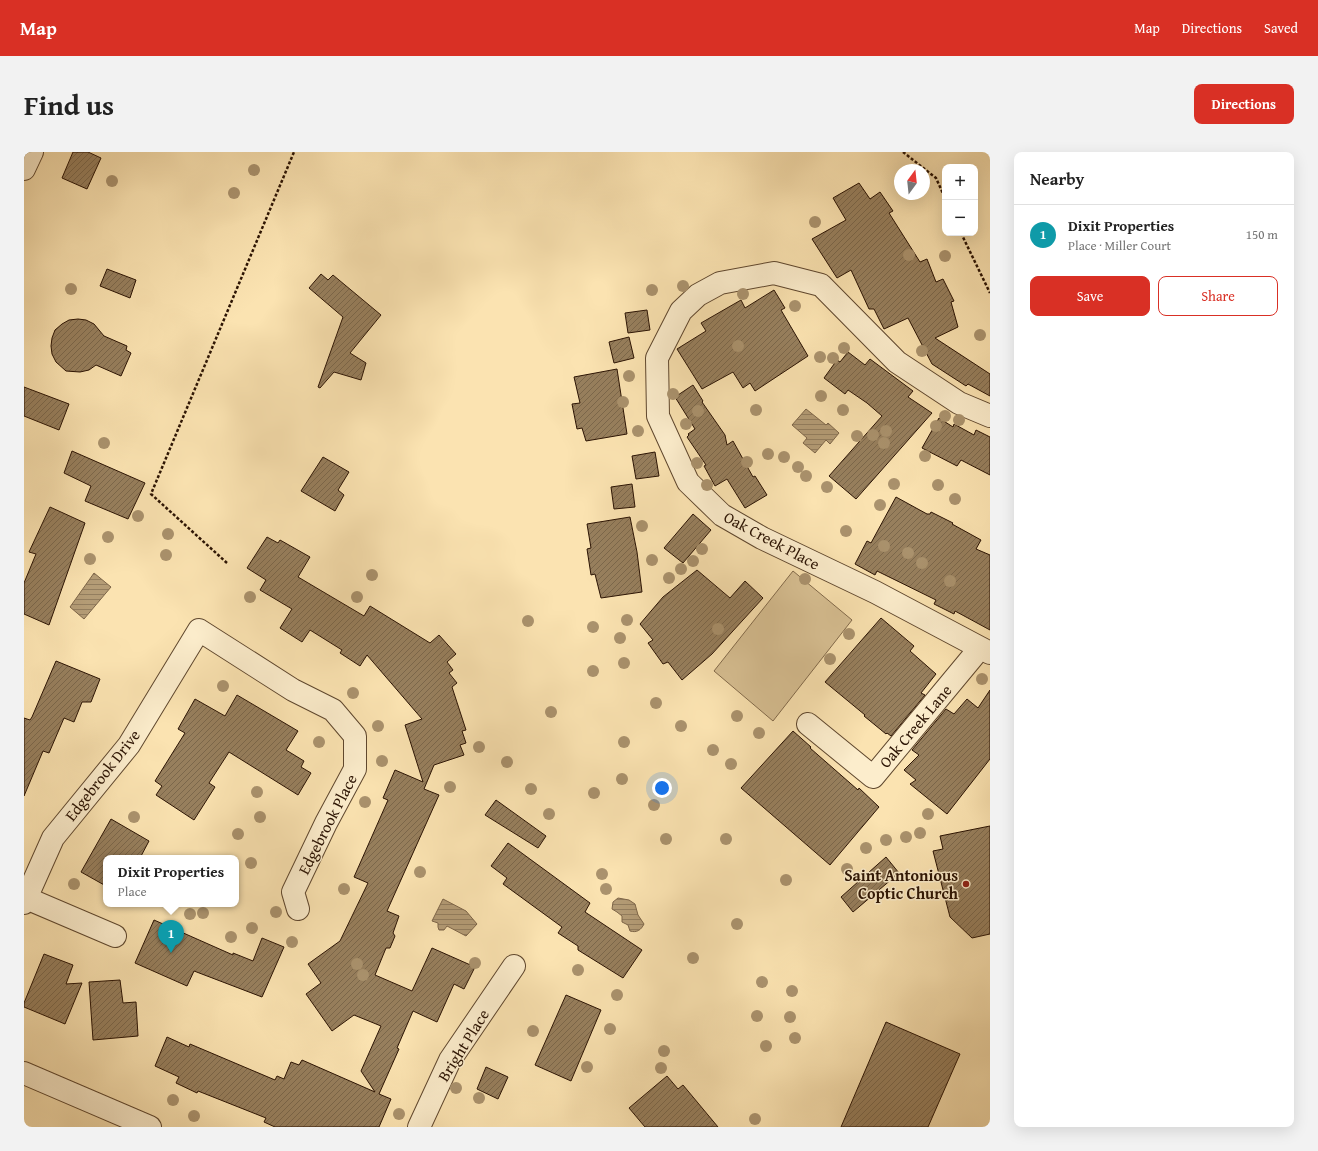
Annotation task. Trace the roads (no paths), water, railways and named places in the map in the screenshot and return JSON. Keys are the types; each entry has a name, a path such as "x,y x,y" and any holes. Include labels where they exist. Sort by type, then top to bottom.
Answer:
{"street":[{"path":"24,169 32,152"},
{"name":"Oak Creek Place","path":"985,651 875,592 762,538 722,515 688,482 658,416 657,358 681,311 698,295 720,283 774,273 821,285 896,362 959,403 990,416"},
{"name":"Edgebrook Drive","path":"25,900 53,838 129,745 199,630"},
{"name":"Edgebrook Place","path":"199,630 293,690 333,710 355,736 355,769 326,823 293,892 298,909"},
{"name":"Oak Creek Lane","path":"808,724 873,777 985,651"},
{"path":"25,900 115,936"},
{"name":"Bright Place","path":"419,1127 450,1060 514,966"},
{"path":"24,1073 150,1127"}],"place":[{"name":"Saint Antonious Coptic Church","path":"966,884"},
{"name":"Dixit Properties","path":"171,953"}]}
